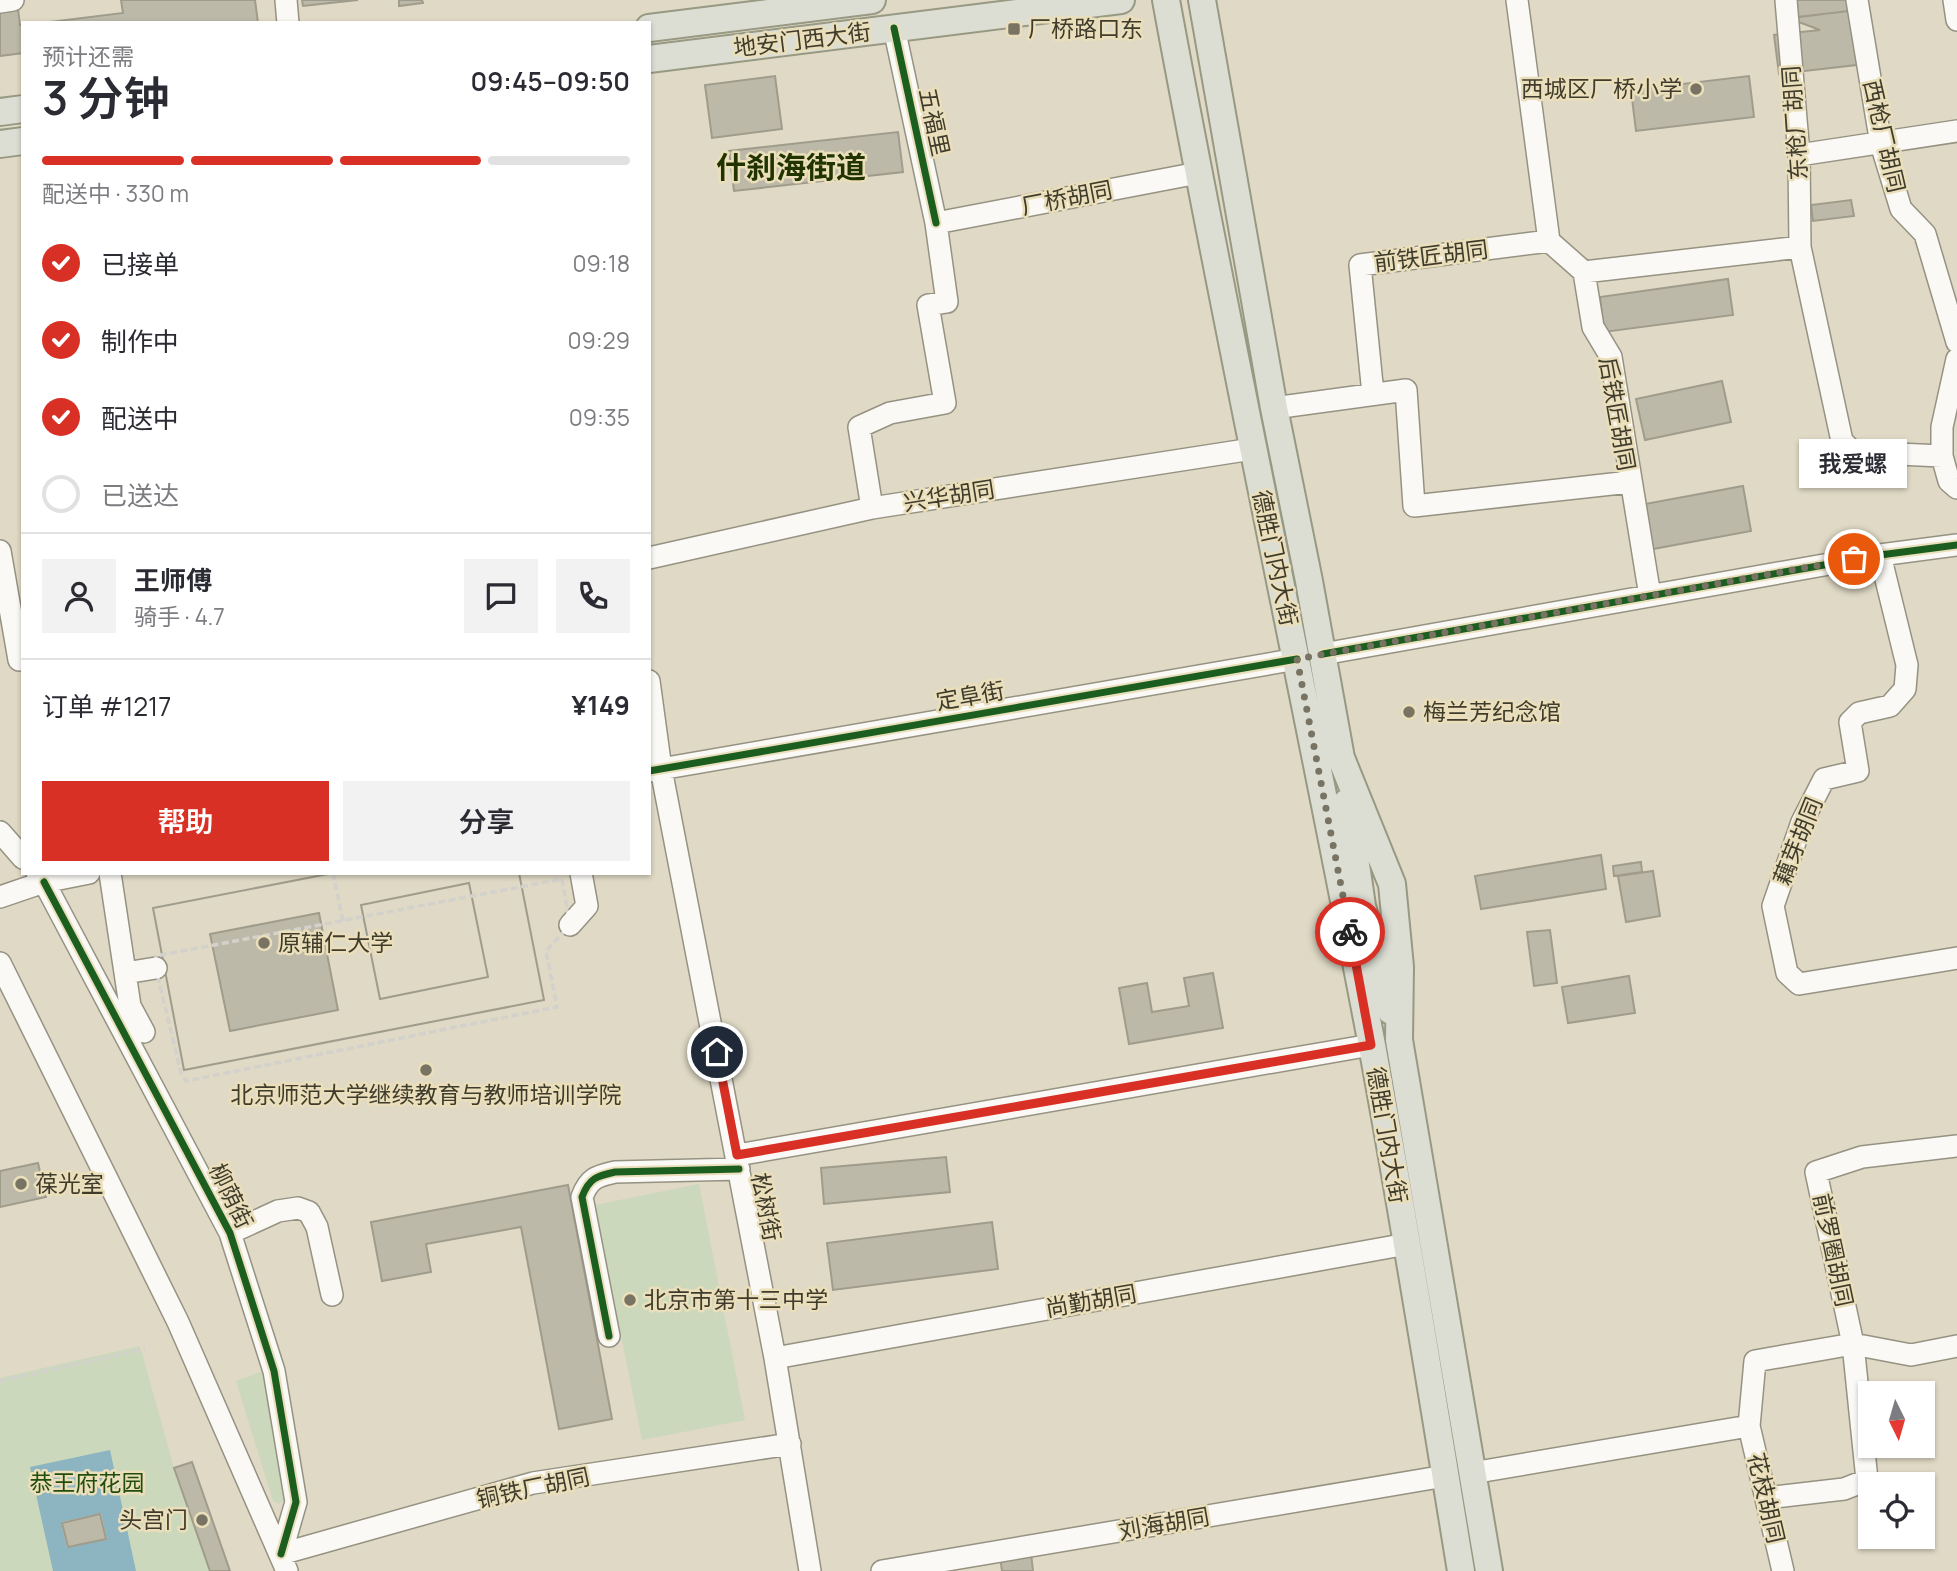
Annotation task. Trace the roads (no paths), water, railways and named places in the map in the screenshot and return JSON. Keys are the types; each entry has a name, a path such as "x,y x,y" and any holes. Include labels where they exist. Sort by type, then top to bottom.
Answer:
{"main road":[{"name":"地安门西大街","path":"651,28 771,6 872,0"},
{"name":"地安门西大街","path":"651,59 1121,0"},
{"name":"德胜门内大街","path":"1166,0 1281,586 1310,657"},
{"name":"德胜门内大街","path":"1202,0 1274,408 1309,581 1310,657 1329,760 1371,1045 1461,1571"},
{"path":"0,112 21,109"},
{"path":"0,144 21,141"},
{"path":"1281,586 1309,581"},
{"name":"德胜门内大街","path":"1329,760 1392,884 1400,967 1399,1040 1489,1571"},
{"path":"1445,1476 1472,1473"}],"street":[{"path":"0,2 13,0"},
{"path":"286,0 288,21"},
{"path":"1517,0 1549,241 1584,272 1800,247"},
{"name":"东枪厂胡同","path":"1786,0 1799,155 1800,247 1842,441 1853,452 1942,456"},
{"name":"西枪厂胡同","path":"1857,0 1881,144 1901,209 1925,234 1957,342"},
{"path":"1954,0 1957,20"},
{"name":"五福里","path":"872,508 859,427 890,413 945,403 928,305 947,302 936,223 894,28"},
{"path":"1799,155 1957,131"},
{"name":"厂桥胡同","path":"936,223 1198,173"},
{"name":"前铁匠胡同","path":"1373,394 1360,265 1549,241"},
{"name":"后铁匠胡同","path":"1584,272 1593,327 1611,356 1650,596"},
{"path":"1957,359 1942,427 1942,456 1949,481 1957,488"},
{"path":"1274,408 1405,390 1414,506 1630,482"},
{"name":"兴华胡同","path":"651,558 872,508 1252,449"},
{"name":"定阜街","path":"655,770 1880,555 1957,545"},
{"path":"0,551 14,661"},
{"name":"藕芽胡同","path":"1880,555 1907,665 1905,689 1890,706 1859,713 1850,722 1858,771 1824,779 1802,822 1773,906 1787,973 1799,984 1957,958"},
{"name":"松树街","path":"651,711 655,770 738,1162 775,1358 810,1571"},
{"path":"0,832 21,856"},
{"path":"0,897 40,877 64,875"},
{"path":"110,875 130,1006 144,1032"},
{"path":"570,925 587,906 581,875"},
{"name":"柳荫街","path":"40,877 230,1233 274,1371 296,1502 284,1563"},
{"path":"0,963 178,1322 284,1563"},
{"path":"125,973 156,968"},
{"path":"609,1336 582,1197 587,1184 595,1176 738,1162 1371,1045"},
{"name":"前罗圈胡同","path":"1853,1344 1816,1172 1862,1157 1957,1146"},
{"path":"230,1233 278,1211 299,1208 309,1212 317,1227 332,1295"},
{"name":"尚勤胡同","path":"775,1358 1407,1244"},
{"path":"1766,1498 1844,1489 1867,1480 1853,1344 1911,1355 1957,1346"},
{"name":"花枝胡同","path":"1783,1571 1749,1426 1755,1361 1853,1344"},
{"path":"1472,1473 1749,1426"},
{"name":"铜铁厂胡同","path":"284,1563 533,1483 790,1444"},
{"name":"刘海胡同","path":"883,1571 1445,1476"}],"water":[{"path":"110,1450 136,1571 53,1571 30,1467","holes":["101,1513 107,1539 67,1548 61,1522"]}],"place":[{"name":"厂桥路口东","path":"1014,29"},
{"name":"西城区厂桥小学","path":"1696,89"},
{"name":"我爱螺","path":"1854,559"},
{"name":"梅兰芳纪念馆","path":"1409,712"},
{"name":"原辅仁大学","path":"264,943"},
{"name":"北京师范大学继续教育与教师培训学院","path":"426,1070"},
{"name":"葆光室","path":"21,1184"},
{"name":"北京市第十三中学","path":"630,1300"},
{"name":"头宫门","path":"202,1520"}],"district":[{"name":"什刹海街道","path":"791,168"}],"park label":[{"name":"恭王府花园","path":"87,1483"}]}
